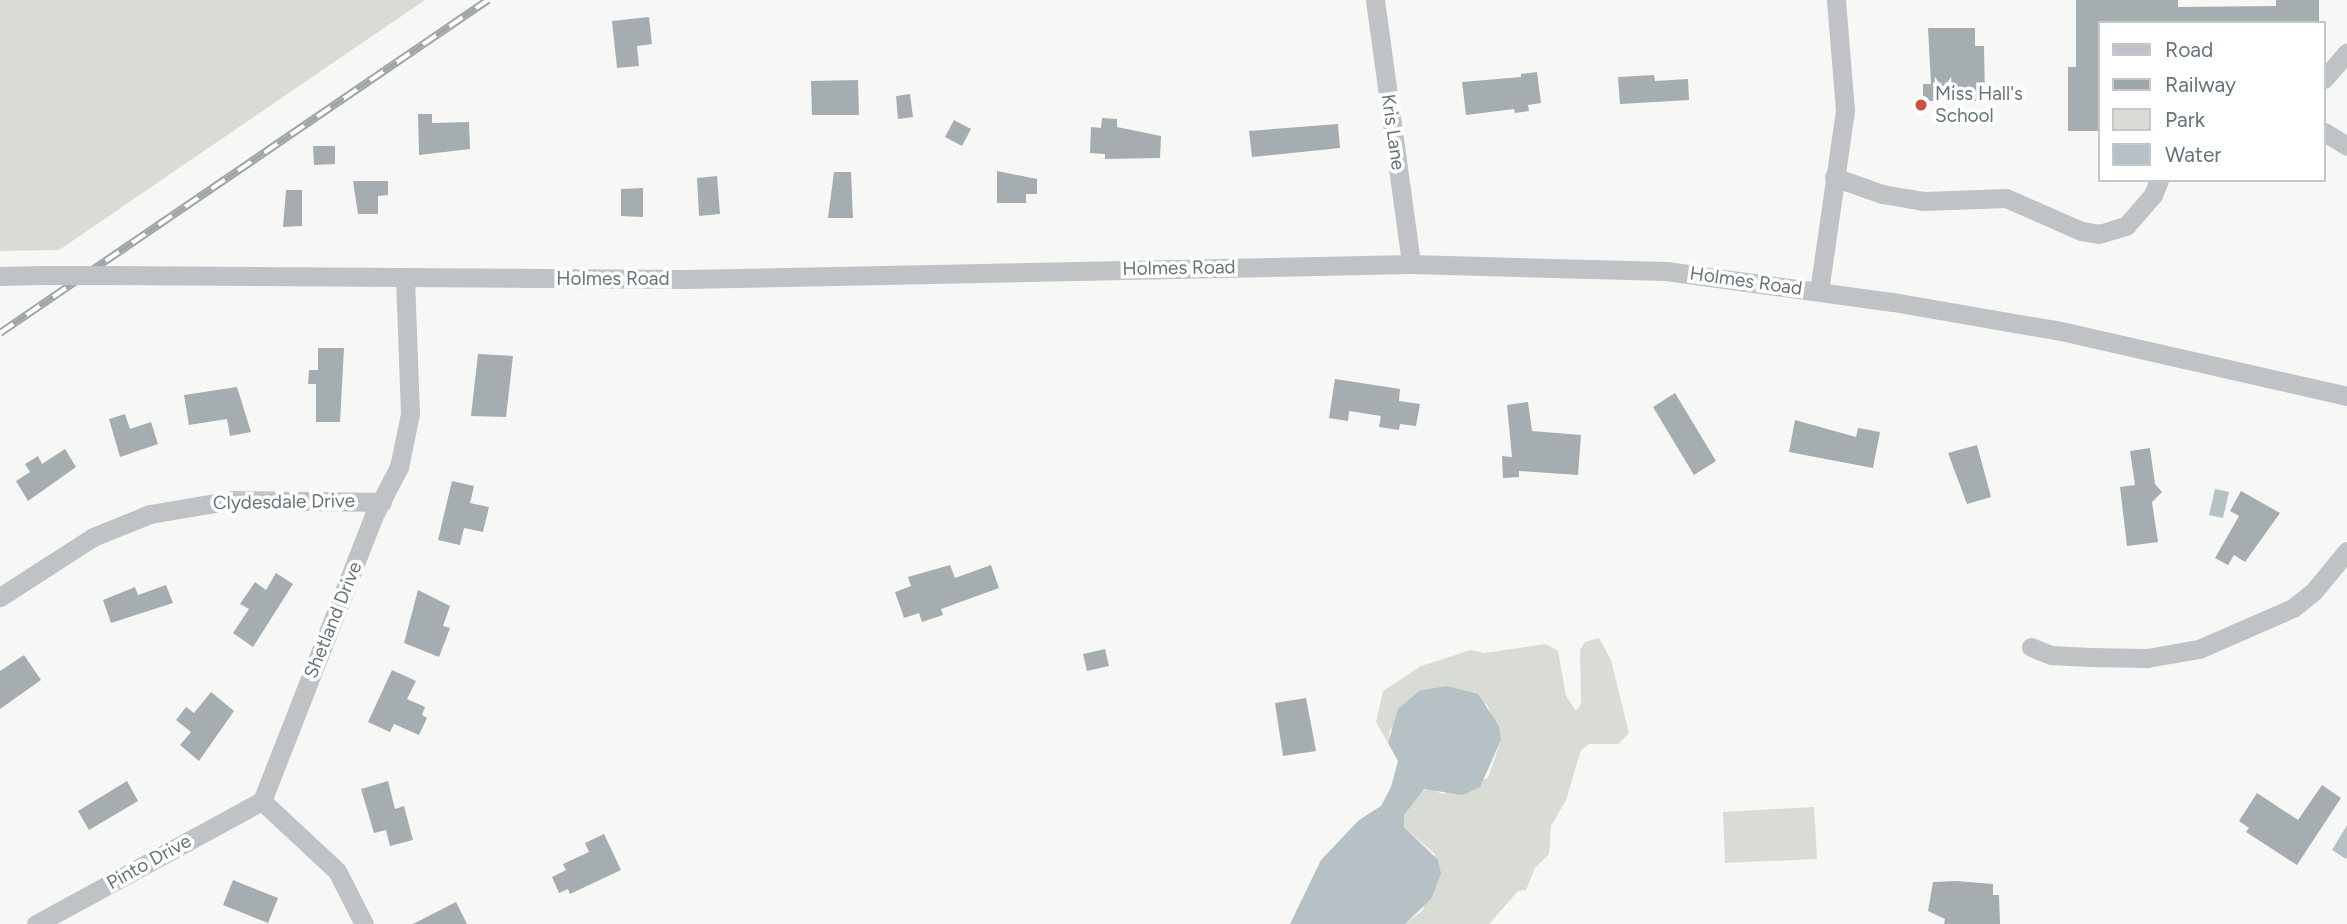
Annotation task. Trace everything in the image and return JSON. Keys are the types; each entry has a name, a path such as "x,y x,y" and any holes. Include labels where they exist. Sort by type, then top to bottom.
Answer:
{"street":[{"name":"Kris Lane","path":"1375,0 1411,264"},
{"path":"1819,291 1847,87 1836,0"},
{"path":"2326,77 2347,53"},
{"path":"2326,133 2347,146"},
{"path":"1834,177 1882,194 1924,201 2006,198 2025,202 2081,231 2099,234 2126,226 2158,182"},
{"name":"Holmes Road","path":"0,276 685,279 1411,264 1666,271 1819,291 2061,331 2347,396"},
{"name":"Shetland Drive","path":"262,801 382,502 399,467 410,414 405,278"},
{"name":"Clydesdale Drive","path":"0,597 83,542 150,513 234,500 382,502"},
{"path":"2031,646 2051,655 2090,657 2147,658 2199,649 2293,608 2314,591 2347,551"},
{"path":"262,801 337,871 364,924"},
{"name":"Pinto Drive","path":"36,924 262,801"}],"green space":[{"path":"0,0 425,0 59,250 0,251"},
{"path":"1599,638 1611,660 1629,733 1618,744 1589,744 1581,750 1566,800 1551,826 1549,854 1535,868 1526,890 1518,891 1489,924 1405,924 1423,910 1435,854 1404,827 1404,815 1418,792 1430,789 1443,794 1488,778 1501,740 1487,704 1390,729 1388,743 1376,722 1383,691 1421,666 1471,650 1484,653 1546,644 1558,651 1566,696 1576,711 1581,704 1580,650 1585,642"},
{"path":"1814,807 1817,859 1725,863 1723,812"}],"water":[{"path":"2215,489 2229,492 2223,518 2209,515"},
{"path":"1446,686 1478,694 1499,726 1501,740 1480,787 1462,795 1424,789 1404,815 1404,827 1438,860 1441,873 1431,899 1405,924 1290,924 1321,860 1359,820 1381,806 1391,787 1398,761 1388,743 1398,709 1419,691"},
{"path":"2347,825 2347,857 2346,859 2332,850"}],"building":[{"path":"2076,0 2178,0 2178,7 2276,6 2276,0 2319,0 2319,21 2098,21 2098,131 2068,131 2068,67 2076,67"},
{"path":"649,17 652,44 637,46 639,66 617,68 612,21"},
{"path":"1928,28 1975,28 1975,46 1984,46 1985,101 1923,101 1923,84 1931,84"},
{"path":"1537,72 1541,103 1528,105 1529,111 1515,113 1514,109 1466,115 1462,82 1521,77 1521,74"},
{"path":"1654,75 1655,81 1688,79 1689,100 1620,104 1618,77"},
{"path":"858,80 859,115 812,115 811,81"},
{"path":"910,94 913,117 898,119 896,96"},
{"path":"418,114 432,114 432,123 469,122 470,149 419,155"},
{"path":"1102,118 1117,119 1117,127 1161,136 1160,158 1105,159 1105,154 1090,153 1091,127 1101,128"},
{"path":"954,120 971,129 962,146 945,137"},
{"path":"1338,124 1340,148 1252,157 1249,131"},
{"path":"313,146 335,146 335,164 314,165"},
{"path":"997,171 1037,179 1037,194 1026,194 1026,203 997,203"},
{"path":"834,172 851,172 853,218 828,218"},
{"path":"717,176 720,214 699,216 697,178"},
{"path":"353,181 388,181 388,195 378,196 378,214 358,214"},
{"path":"643,188 643,217 621,216 621,189"},
{"path":"286,190 302,190 302,226 283,227"},
{"path":"318,348 344,348 340,422 316,422 316,384 308,384 309,370 318,370"},
{"path":"478,354 513,356 506,417 471,416"},
{"path":"1335,379 1400,389 1399,401 1420,404 1416,426 1400,424 1399,430 1379,427 1381,416 1349,411 1348,421 1329,418"},
{"path":"237,387 251,432 230,436 227,419 189,425 184,395"},
{"path":"1675,393 1716,461 1694,475 1653,407"},
{"path":"1528,402 1532,431 1581,435 1578,475 1519,471 1519,477 1503,478 1502,456 1512,457 1507,405"},
{"path":"125,414 130,429 151,422 158,444 120,457 109,419"},
{"path":"1795,420 1856,437 1858,428 1880,432 1873,468 1789,452"},
{"path":"1977,445 1991,497 1967,504 1948,453"},
{"path":"2150,448 2155,484 2162,492 2152,502 2158,542 2127,546 2120,487 2135,485 2130,451"},
{"path":"65,449 76,467 28,501 16,481 30,472 25,464 38,456 42,464"},
{"path":"452,481 474,486 470,503 489,507 483,532 464,528 460,545 438,540"},
{"path":"2241,491 2280,513 2245,562 2234,555 2228,565 2215,558 2239,516 2230,511"},
{"path":"950,565 955,578 991,565 999,588 941,609 943,615 922,622 919,613 904,618 895,592 911,586 908,577"},
{"path":"276,573 293,584 253,647 233,633 249,609 240,604 255,582 266,590"},
{"path":"166,585 173,603 111,623 103,600 135,587 138,595"},
{"path":"418,590 450,606 443,626 450,628 439,657 404,643"},
{"path":"1105,649 1109,666 1087,671 1083,654"},
{"path":"24,655 41,680 0,709 0,671"},
{"path":"392,670 416,681 407,699 425,707 422,715 427,718 419,735 394,724 390,732 368,722"},
{"path":"211,692 234,711 199,761 180,745 191,732 176,720 186,707 194,713"},
{"path":"1306,698 1316,751 1283,756 1275,703"},
{"path":"127,781 138,801 89,830 78,811"},
{"path":"388,781 395,809 404,806 413,840 390,846 386,830 374,833 361,789"},
{"path":"2322,785 2341,798 2297,865 2246,832 2249,828 2239,821 2257,793 2298,820"},
{"path":"604,834 621,870 570,894 568,889 559,893 552,877 566,870 563,864 589,852 585,843"},
{"path":"233,880 278,898 268,923 223,905"},
{"path":"1933,882 1993,884 1993,895 1999,895 2000,924 1944,924 1945,919 1928,911"},
{"path":"456,902 467,924 413,924"}],"railway":[{"path":"0,333 488,0"}],"place":[{"name":"Miss Hall's School","path":"1921,105"}]}
